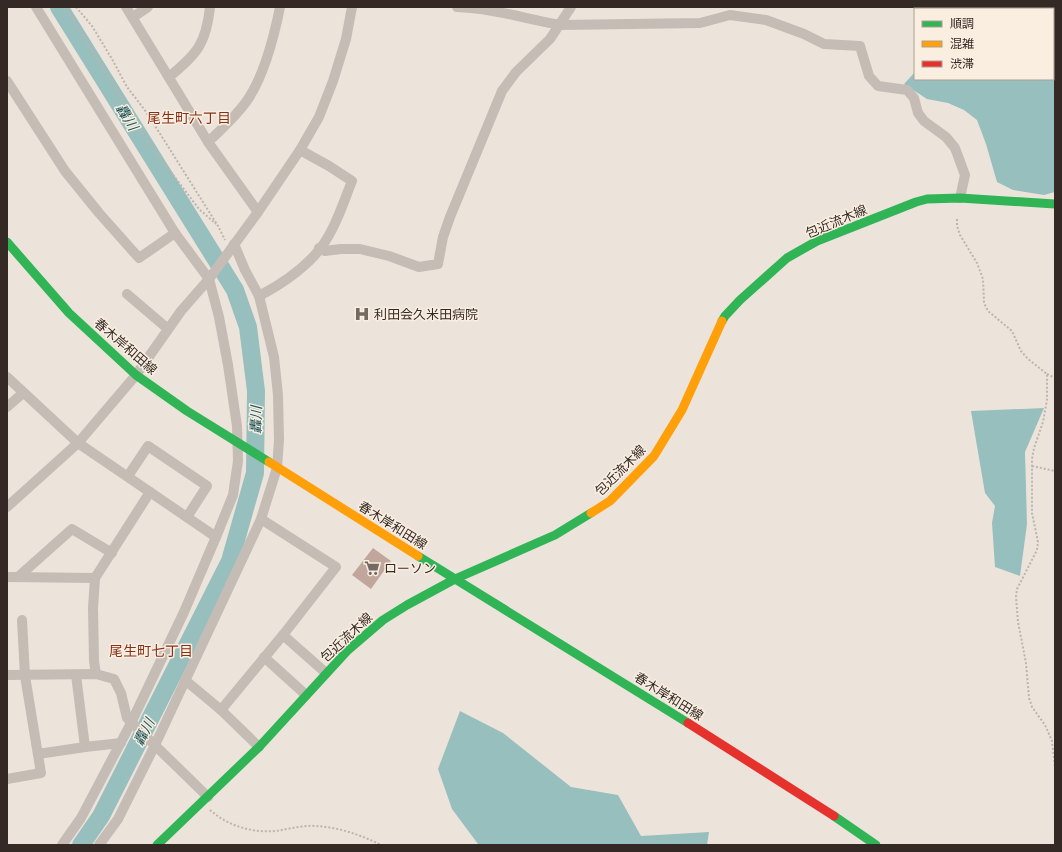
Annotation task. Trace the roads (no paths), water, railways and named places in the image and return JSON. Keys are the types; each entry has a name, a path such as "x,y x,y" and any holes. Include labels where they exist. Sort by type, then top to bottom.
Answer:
{"street":[{"path":"36,7 175,233 210,277 228,365 237,426 238,461 233,495 216,537 184,612 131,723 81,818 62,845"},
{"path":"126,7 208,142 258,212"},
{"path":"132,17 148,7"},
{"path":"169,77 189,60 203,41 210,7"},
{"path":"208,142 227,125 247,101 262,72 274,35 280,7"},
{"path":"7,507 78,443 136,375 181,311 210,277 258,212 300,150 319,117 346,39 352,7"},
{"path":"457,7 505,13 539,21 561,24 700,23 730,16 766,20 804,34 824,44 860,46 869,76 878,86 907,90 914,98 918,114 924,121 946,137 955,148 965,175 960,198"},
{"path":"319,248 325,251 360,249 389,256 419,266 438,264 443,237 450,217 502,91 516,72 550,39 571,7"},
{"path":"7,81 64,171 99,214 139,258 175,233"},
{"path":"259,296 279,285 314,256 324,242 340,211 352,181 300,150"},
{"name":"包近流木線","path":"157,845 259,747 348,650 382,620 455,579 555,535 610,501 654,456 682,410 726,316 740,300 787,258 817,241 927,199 960,198 1055,204"},
{"name":"春木岸和田線","path":"7,242 68,313 136,375 187,411 738,754 845,823 876,845"},
{"path":"99,845 118,819 261,520 274,466 278,440 278,395 275,365 267,323 259,296 232,247"},
{"path":"127,294 168,329"},
{"path":"7,377 78,443 216,537"},
{"path":"7,407 23,393"},
{"path":"128,476 148,446 207,486 187,517"},
{"path":"96,674 93,608 95,578 150,492"},
{"path":"221,710 283,635 336,567 261,520"},
{"path":"18,577 72,529 112,553"},
{"path":"7,578 95,578"},
{"path":"7,779 41,773 25,676 22,620"},
{"path":"283,635 326,673"},
{"path":"264,657 306,695"},
{"path":"7,675 25,676 96,674 114,679 121,693 127,718 205,800"},
{"path":"76,675 85,747"},
{"path":"185,680 221,710 259,747"},
{"path":"38,754 121,743"}],"water":[{"path":"1055,7 1055,192 1044,195 1013,190 997,182 977,120 964,110 948,103 927,99 904,84 914,73 914,80 1054,80 1054,8 969,8"},
{"path":"1044,408 1025,452 1027,524 1020,576 995,567 992,523 995,506 985,493 971,411"},
{"path":"460,711 503,733 571,787 618,795 641,836 709,832 707,845 478,844 452,809 438,769"}],"waterway":[{"name":"轟川","path":"59,7 235,290 248,327 256,391 255,473 230,561 101,816 81,845"}],"place":[{"name":"利田会久米田病院","path":"362,314"},
{"name":"ローソン","path":"372,568"}],"district":[{"name":"尾生町六丁目","path":"189,118"},
{"name":"尾生町七丁目","path":"151,651"}]}
